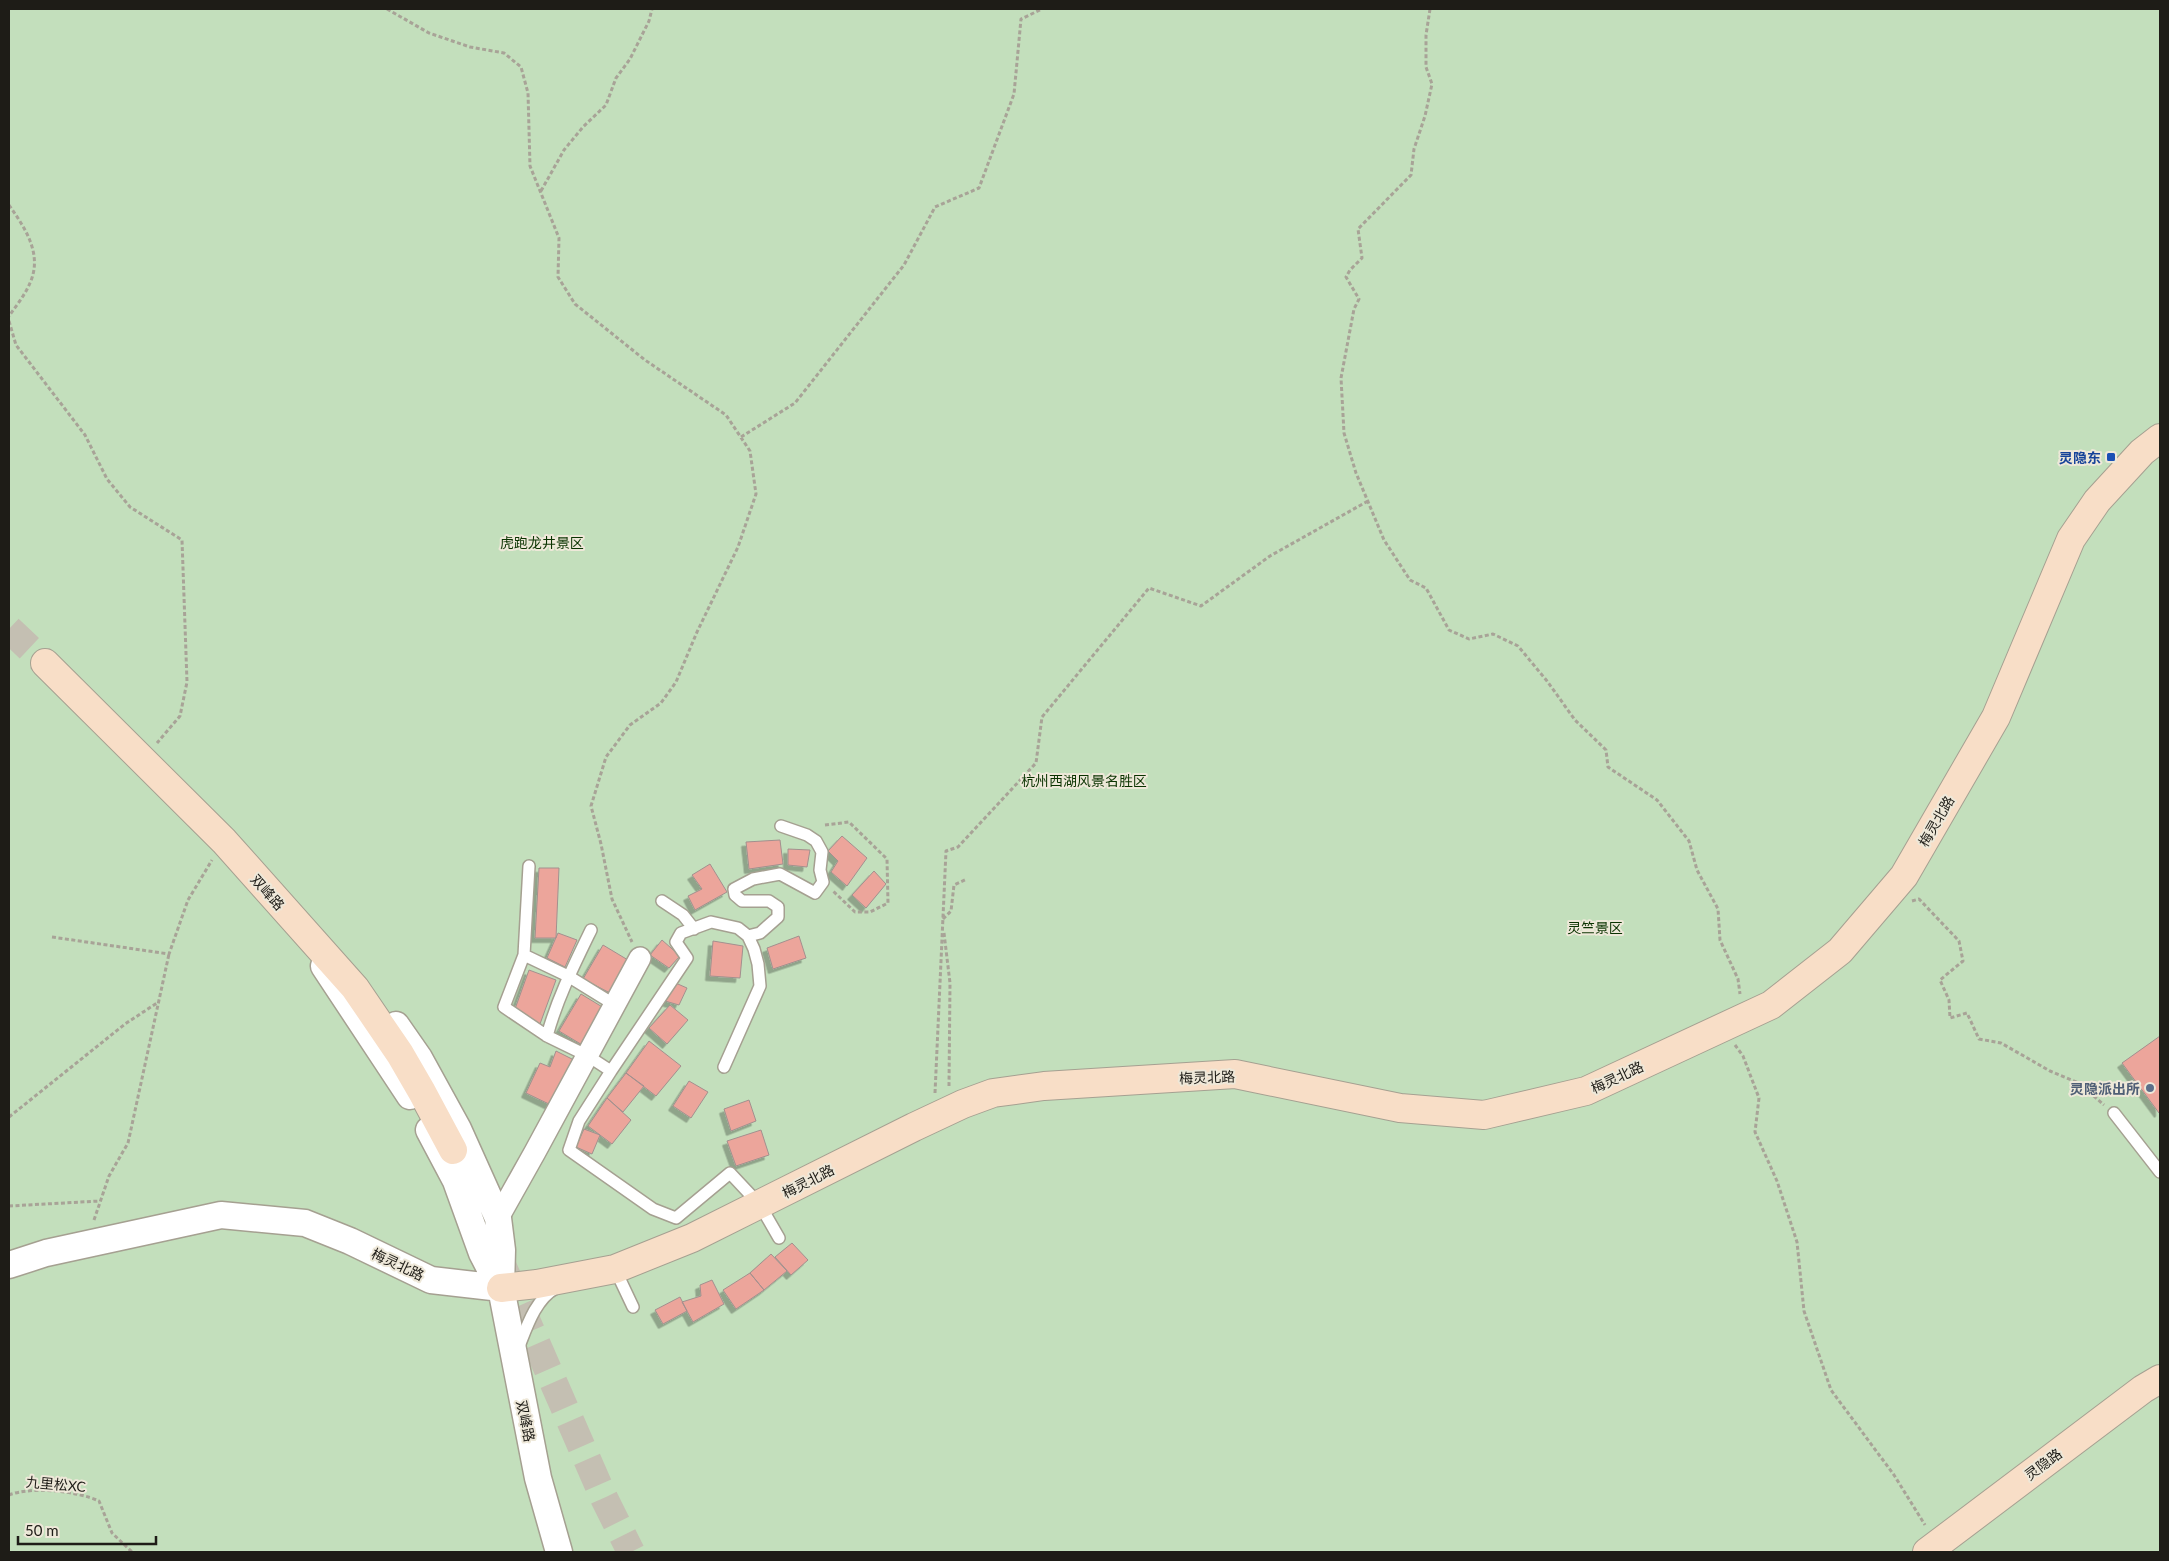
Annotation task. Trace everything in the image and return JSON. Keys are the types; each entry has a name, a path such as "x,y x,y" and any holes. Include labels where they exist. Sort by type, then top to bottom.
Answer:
{"main road":[{"name":"梅灵北路","path":"501,1288 537,1284 615,1269 692,1238 760,1205 942,1104 992,1093 1044,1086 1235,1074 1400,1108 1484,1115 1586,1091 1771,1005 1840,951 1904,876 1996,717 2071,538 2097,501 2142,452 2160,438"},
{"name":"双峰路","path":"45,663 224,842 361,997 404,1061 453,1150"},
{"name":"灵隐路","path":"1932,1548 2143,1389 2160,1379"}],"street":[{"path":"293,920 339,956 375,995 419,1058 458,1129 498,1218 502,1250 501,1288"},
{"path":"293,920 405,1086 456,1181 482,1253 501,1288"},
{"path":"498,1218 640,958"},
{"name":"梅灵北路","path":"9,1265 46,1253 221,1215 305,1223 350,1241 431,1280 501,1288"},
{"name":"双峰路","path":"501,1288 538,1478 558,1552"}],"lane":[{"path":"748,936 760,933 778,918 778,907 769,901 742,901 735,895 734,889 753,879 780,874 815,893 823,882 820,870 822,852 816,841 807,835 781,826"},
{"path":"529,866 524,954 504,1007 547,1036 588,1056 611,1071"},
{"path":"662,901 683,915 694,928"},
{"path":"724,1067 760,986 758,964 748,936 738,928 712,922 681,934 676,942 687,958 579,1121 568,1150 653,1209 676,1218 730,1173 760,1205 779,1238"},
{"path":"547,1036 568,976 591,930"},
{"path":"524,954 568,976 615,1005"},
{"path":"2114,1114 2160,1172"},
{"path":"615,1269 633,1307"},
{"path":"519,1388 517,1352 532,1316 550,1291 579,1275"}],"path":[{"path":"387,9 429,33 470,47 504,53 521,67 528,93 530,166 559,238 558,278 575,304 644,360 726,415 750,451 756,494 738,547 697,632 676,682 661,703 630,725 606,757 591,806 612,899 640,958"},
{"path":"541,192 564,150 583,127 606,105 616,78 634,52 649,21 652,9"},
{"path":"741,437 795,403 904,266 935,207 979,188 1014,94 1021,19 1042,9"},
{"path":"1430,9 1426,35 1426,67 1432,84 1425,116 1414,149 1410,176 1358,229 1362,258 1346,277 1359,299 1354,309 1340,378 1344,433 1356,473 1384,540 1410,580 1426,588 1449,630 1469,639 1493,634 1518,646 1547,681 1575,720 1606,750 1608,767 1657,800 1689,841 1698,870 1718,909 1720,940 1738,979 1742,1002 1749,1015"},
{"path":"9,205 27,231 35,257 30,283 9,316"},
{"path":"9,321 16,345 85,435 107,480 130,507 182,540 187,682 180,716 142,760"},
{"path":"942,1104 942,925 946,851 958,847 1036,763 1042,717 1149,588 1201,606 1270,556 1368,501"},
{"path":"823,882 855,912 870,912 888,903 887,859 849,822 825,825"},
{"path":"86,1244 109,1176 128,1143 158,1002 170,954 188,900 224,842"},
{"path":"943,919 951,911 954,885 967,879"},
{"path":"1910,901 1919,899 1959,940 1963,961 1940,980 1949,1000 1950,1018 1967,1014 1979,1039 2001,1043 2050,1071 2079,1083 2114,1114"},
{"path":"942,925 950,983 942,1104"},
{"path":"52,937 170,954"},
{"path":"9,1117 125,1024 158,1002"},
{"path":"1723,1028 1743,1056 1759,1098 1755,1132 1777,1181 1797,1242 1804,1311 1831,1390 1894,1475 1932,1548"},
{"path":"9,1206 100,1201"},
{"name":"九里松XC","path":"9,1495 31,1490 88,1496 99,1502 112,1533 132,1552"}],"green space":[{"name":"杭州西湖风景名胜区","path":"9,9 2160,9 2160,1552 9,1552"}],"building":[{"path":"842,836 867,858 847,886 831,872 838,861 828,851"},
{"path":"780,840 783,864 749,869 746,842"},
{"path":"788,849 810,850 807,867 788,865"},
{"path":"710,864 727,892 695,910 688,896 702,889 692,875"},
{"path":"539,868 559,868 556,938 535,938"},
{"path":"874,871 886,884 866,908 852,895"},
{"path":"558,933 577,940 565,967 547,958"},
{"path":"799,936 806,958 773,969 767,948"},
{"path":"662,940 680,956 669,968 650,955"},
{"path":"713,941 743,946 740,978 710,976"},
{"path":"603,945 628,960 612,994 583,979"},
{"path":"529,970 556,980 540,1024 515,1009"},
{"path":"671,981 687,988 679,1005 665,1001"},
{"path":"581,994 604,1008 584,1046 559,1031"},
{"path":"670,1005 688,1020 667,1044 649,1028"},
{"name":"灵隐派出所","path":"2160,1036 2160,1112 2159,1113 2122,1063"},
{"path":"649,1041 681,1066 656,1096 626,1073"},
{"path":"556,1051 576,1061 553,1106 526,1093 540,1063 550,1067"},
{"path":"626,1073 644,1086 623,1112 607,1098"},
{"path":"689,1081 708,1092 691,1118 673,1106"},
{"path":"607,1098 631,1120 612,1144 588,1126"},
{"path":"749,1100 756,1121 731,1131 724,1109"},
{"path":"584,1129 600,1135 592,1154 576,1147"},
{"path":"761,1130 769,1155 736,1166 727,1141"},
{"path":"792,1243 808,1260 791,1275 775,1257"},
{"path":"771,1254 787,1271 764,1290 750,1273"},
{"path":"750,1273 764,1290 736,1309 723,1290"},
{"path":"712,1280 724,1304 693,1322 682,1302 701,1296 700,1285"},
{"path":"680,1297 687,1311 663,1324 655,1310"}],"tunnel":[{"path":"9,629 45,663"},
{"path":"503,1267 604,1498 631,1552"}],"place":[{"name":"灵隐东","path":"2111,457"},
{"name":"灵隐派出所","path":"2150,1088"}],"park label":[{"name":"虎跑龙井景区","path":"542,542"},
{"name":"灵竺景区","path":"1595,927"}]}
